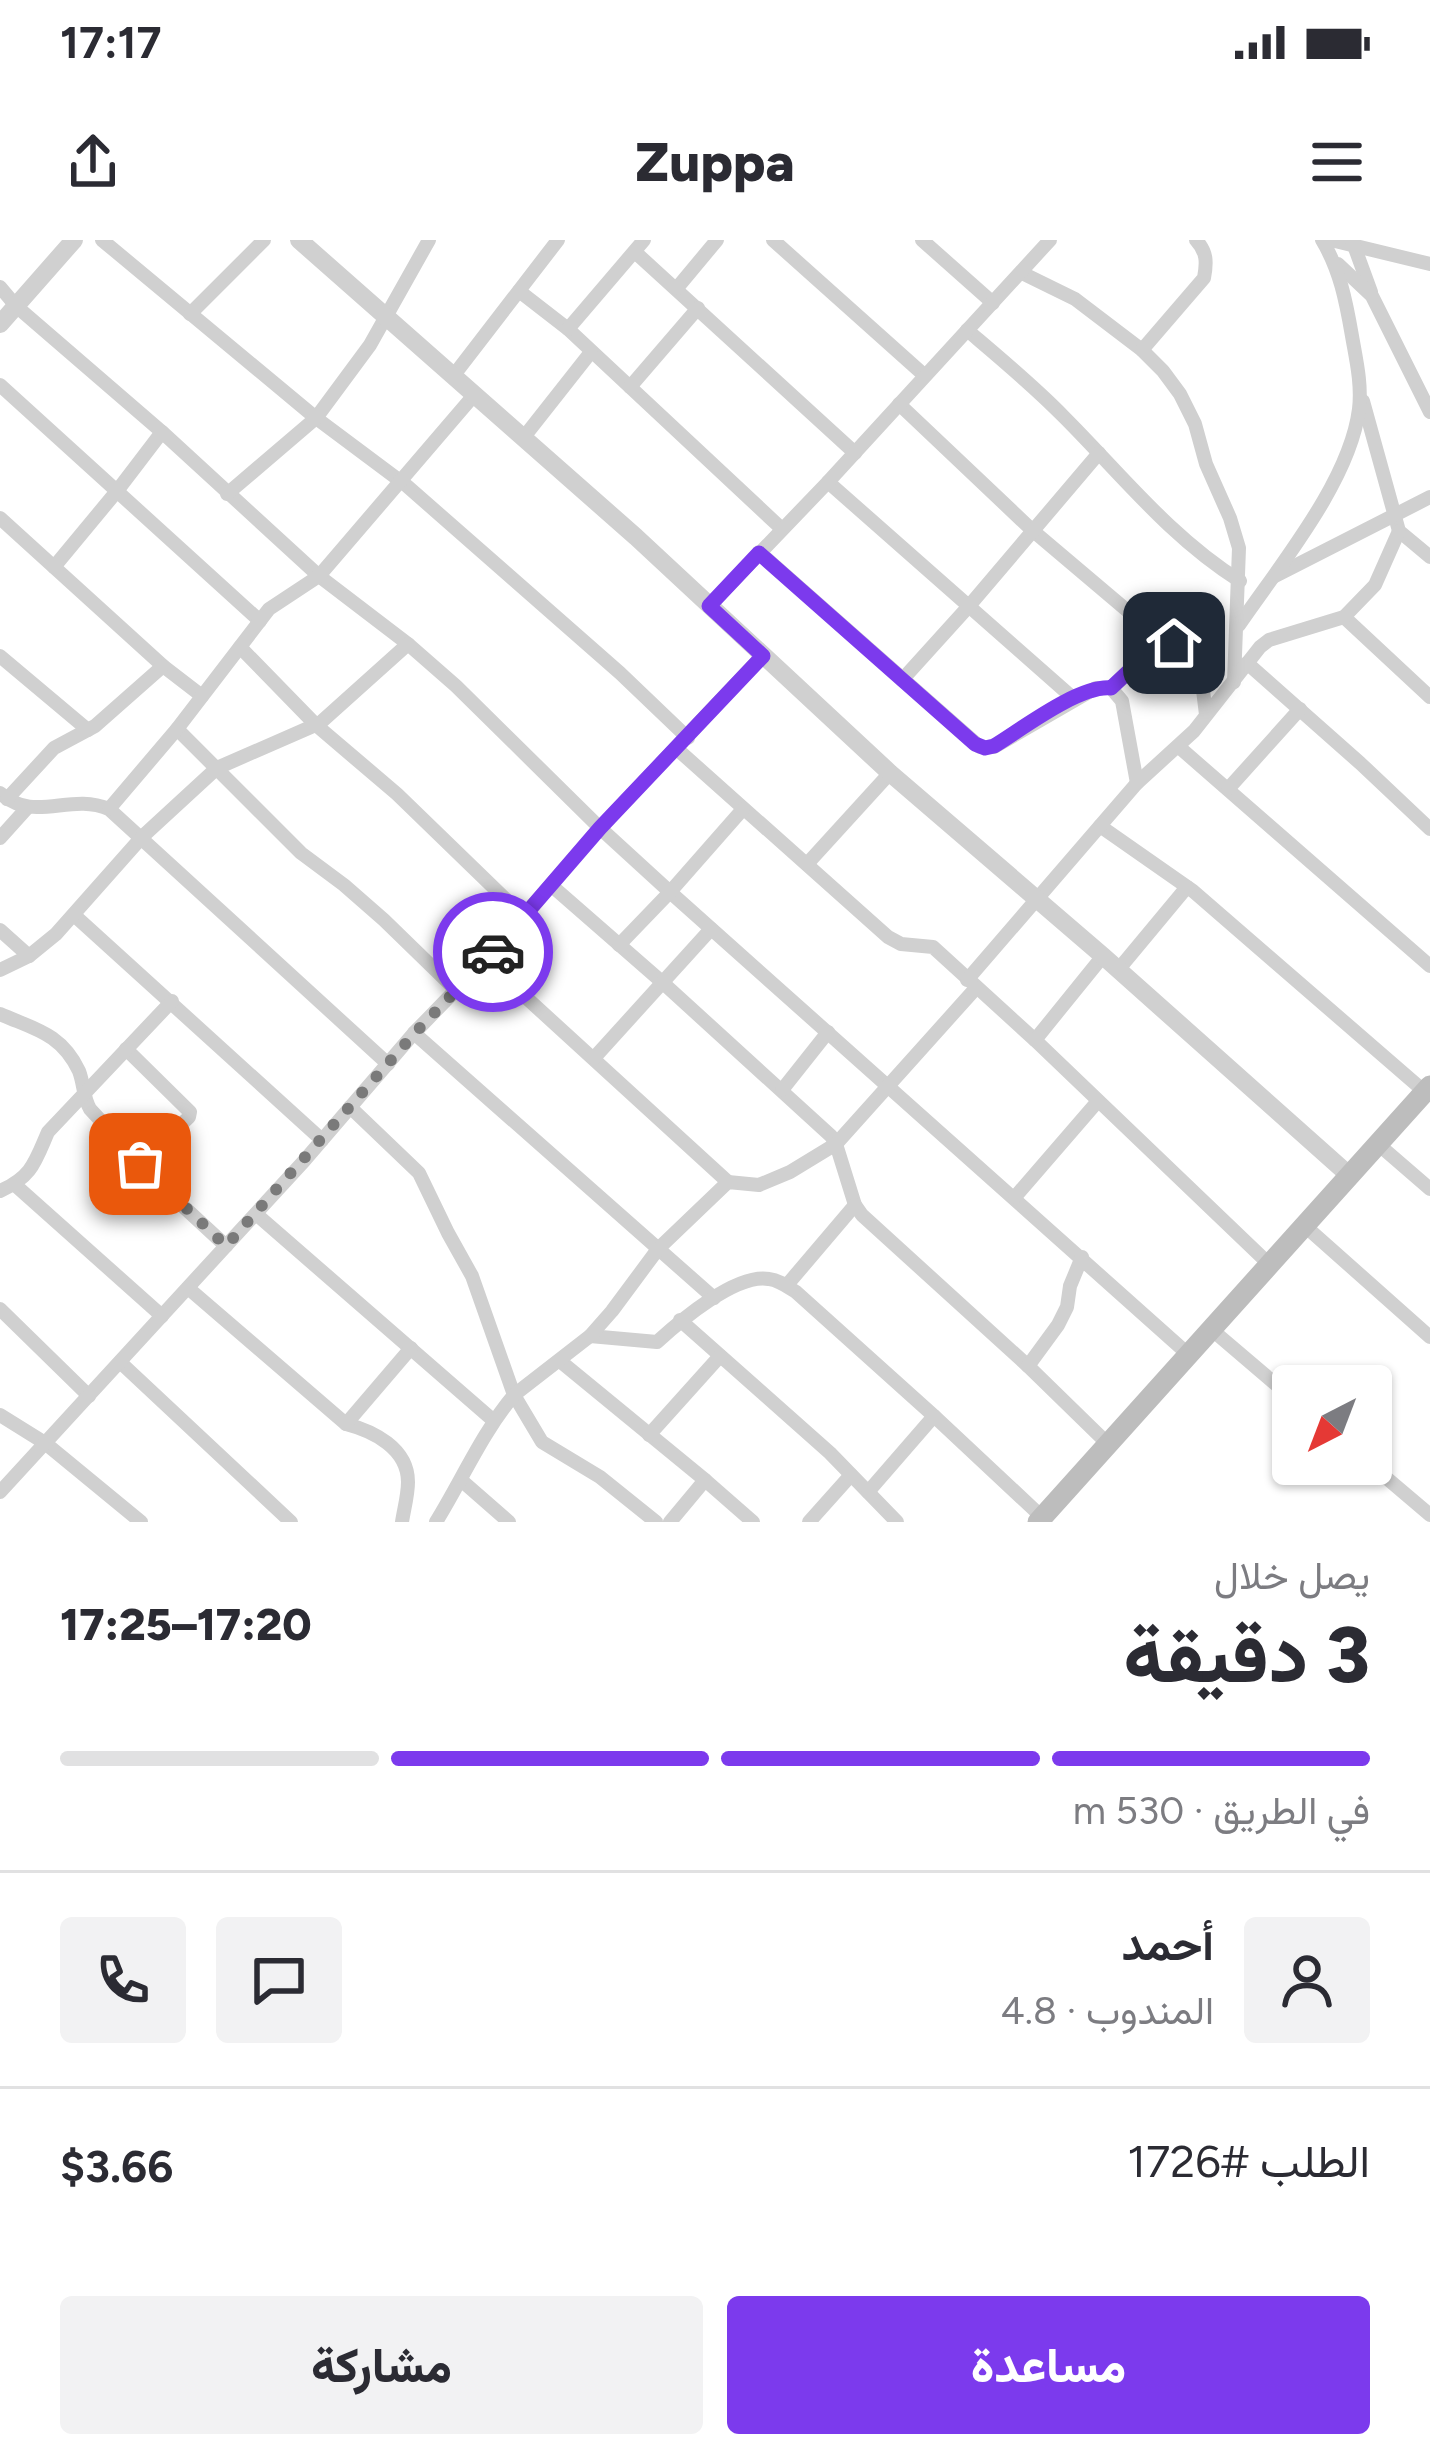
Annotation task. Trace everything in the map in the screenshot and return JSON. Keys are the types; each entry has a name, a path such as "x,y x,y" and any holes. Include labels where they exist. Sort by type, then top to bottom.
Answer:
{"main road":[{"path":"1040,1520 1427,1089"}],"street":[{"path":"0,324 74,240"},
{"path":"102,240 316,418 400,481 620,673 743,809 888,937 901,944 933,947 1269,1264"},
{"path":"190,314 264,240"},
{"path":"299,240 524,436 890,772 1350,1175"},
{"path":"227,494 316,418 370,345 429,240"},
{"path":"454,375 558,240"},
{"path":"677,288 717,240"},
{"path":"773,240 924,375"},
{"path":"922,240 993,303"},
{"path":"709,606 1050,240"},
{"path":"1142,350 1204,278 1204,249 1196,240"},
{"path":"1322,240 1345,294 1360,390 1399,531 1430,557"},
{"path":"1331,240 1430,264"},
{"path":"1354,243 1372,296 1430,412"},
{"path":"568,329 640,246 677,288 855,453"},
{"path":"1334,260 1372,296"},
{"path":"1022,273 1075,299 1142,350 1180,394 1196,424 1206,464 1239,548 1234,682"},
{"path":"0,287 320,577 456,686 670,892 1189,1355"},
{"path":"519,291 568,329 782,529"},
{"path":"630,387 698,308"},
{"path":"967,330 1062,414 1171,529 1204,559 1240,580"},
{"path":"524,436 591,352"},
{"path":"0,386 260,621"},
{"path":"1237,629 1321,504 1355,426 1360,390"},
{"path":"109,809 260,621 275,604 320,577 475,394"},
{"path":"899,404 1032,530 1162,640 1194,659 1206,714"},
{"path":"54,567 162,432"},
{"path":"902,680 1099,453"},
{"path":"829,482 1073,698"},
{"path":"1270,578 1430,496"},
{"path":"0,518 202,696"},
{"path":"485,960 728,1182 759,1185 790,1172 836,1144 1036,899 1137,783 1178,747 1269,640 1344,617 1375,585 1399,531"},
{"path":"759,553 985,748 1073,698 1096,688 1111,688 1162,640"},
{"path":"1344,617 1430,697"},
{"path":"0,970 29,956 56,934 142,837 217,768 316,725 408,644"},
{"path":"239,647 316,725 397,794 524,917"},
{"path":"0,656 88,730"},
{"path":"0,1492 600,828 763,656"},
{"path":"1247,663 1430,829"},
{"path":"163,666 108,716 54,748 4,796 27,808 82,802 109,809 388,1064"},
{"path":"1111,688 1122,701 1137,783"},
{"path":"1228,789 1300,710"},
{"path":"177,729 301,853 384,920 456,990"},
{"path":"1178,747 1430,966"},
{"path":"808,864 890,772"},
{"path":"0,838 27,808"},
{"path":"619,945 743,809"},
{"path":"1100,826 1187,887 1427,1089"},
{"path":"552,886 782,1090 836,1144 855,1205 1108,1445"},
{"path":"1035,1040 1187,887"},
{"path":"74,915 322,1139"},
{"path":"594,1058 711,928"},
{"path":"0,930 29,956"},
{"path":"162,1316 7,1188 31,1171 48,1132 172,1001"},
{"path":"0,1015 51,1036 79,1071 90,1109 226,1246"},
{"path":"782,1090 828,1032"},
{"path":"415,1033 714,1298"},
{"path":"126,1049 190,1112 140,1164"},
{"path":"1015,1197 1098,1101"},
{"path":"350,1107 419,1172 472,1276 514,1395 536,1435 656,1522"},
{"path":"1378,1144 1430,1189"},
{"path":"436,1522 514,1395 590,1336 658,1249 728,1182"},
{"path":"787,1286 855,1205"},
{"path":"256,1214 494,1421"},
{"path":"1305,1226 1430,1337"},
{"path":"1028,1366 1067,1307 1082,1257"},
{"path":"590,1336 654,1342 714,1298 752,1280 772,1279 787,1286 934,1416 1040,1520"},
{"path":"188,1288 346,1424 372,1432 391,1446 404,1462 408,1478 402,1522"},
{"path":"0,1309 89,1396"},
{"path":"680,1320 897,1522"},
{"path":"1211,1329 1272,1381"},
{"path":"346,1424 411,1348"},
{"path":"649,1435 720,1355"},
{"path":"560,1361 753,1522"},
{"path":"120,1362 291,1522"},
{"path":"0,1415 45,1443 141,1522"},
{"path":"868,1492 934,1416"},
{"path":"808,1522 851,1475"},
{"path":"461,1480 509,1522"},
{"path":"670,1522 705,1480"},
{"path":"1392,1482 1430,1514"}],"way so far":[{"path":"140,1164 226,1246 493,952"}],"route":[{"path":"493,952 600,828 763,656 709,606 759,553 985,748 1073,698 1096,688 1111,688 1162,640 1174,643"}]}
